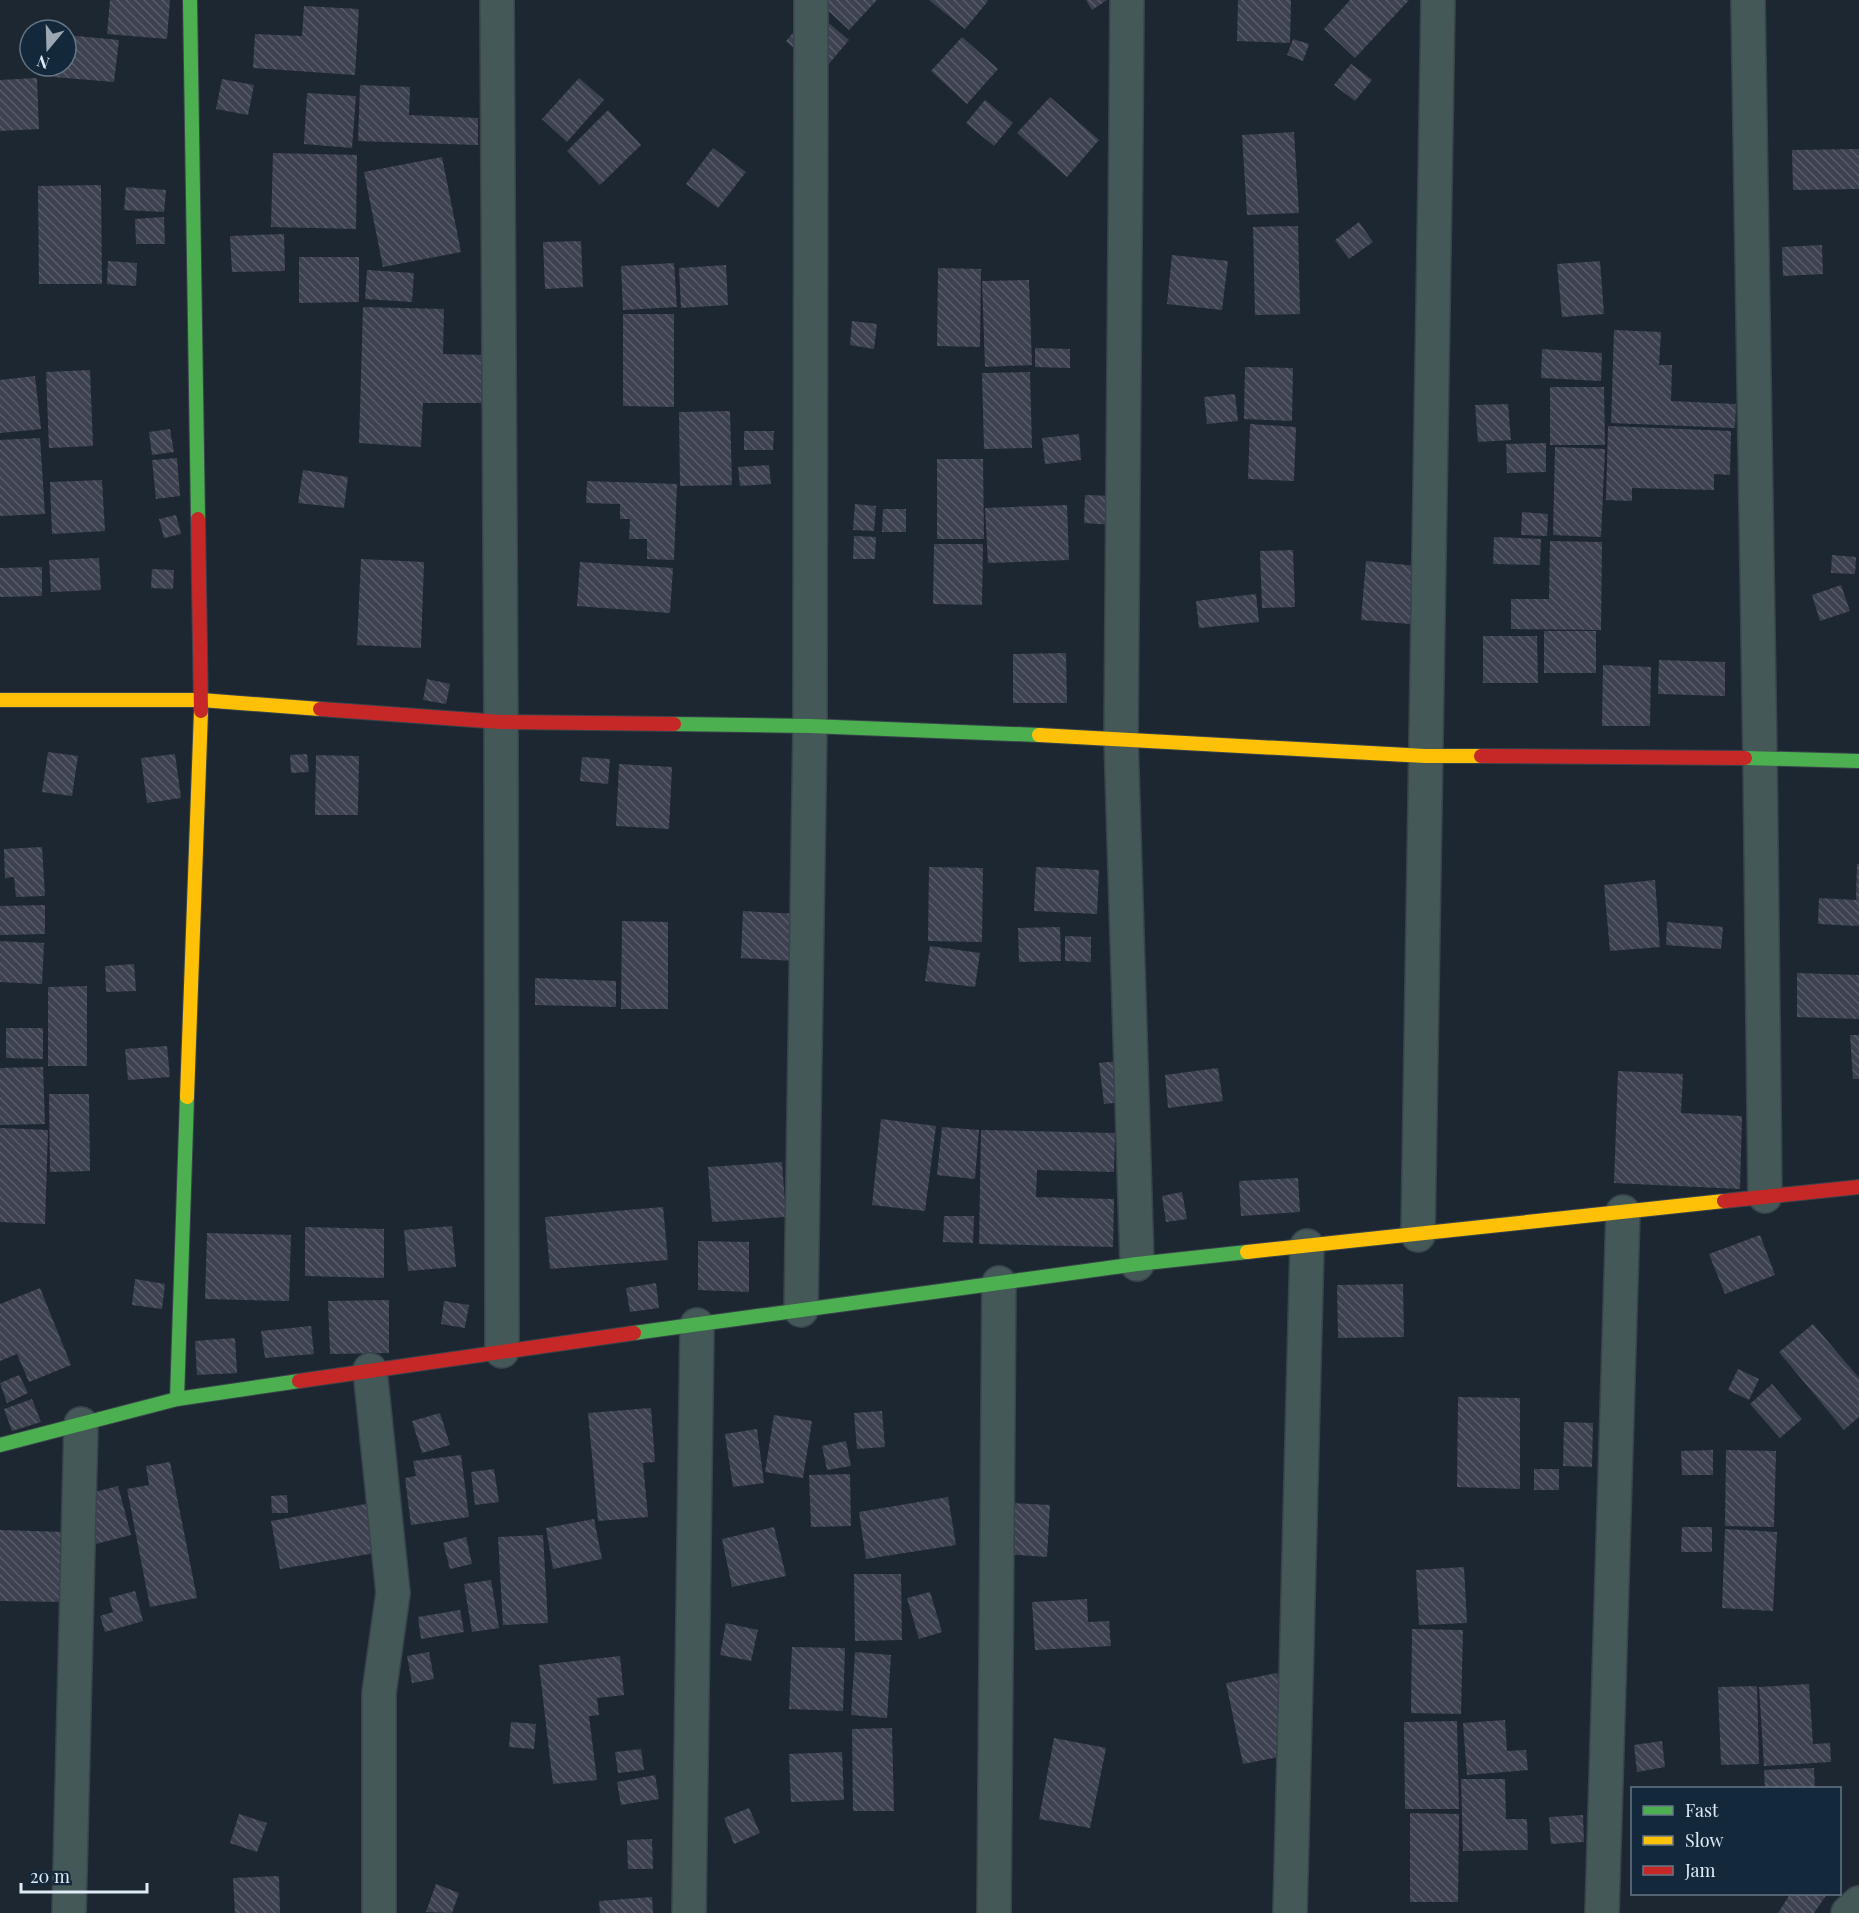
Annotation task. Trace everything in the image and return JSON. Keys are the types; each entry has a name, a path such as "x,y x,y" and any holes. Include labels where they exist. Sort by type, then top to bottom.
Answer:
{"street":[{"path":"177,1399 201,700 190,0"},
{"path":"497,0 502,1351"},
{"path":"801,1310 810,726 812,0"},
{"path":"1127,0 1121,738 1137,1264"},
{"path":"1418,1235 1438,0"},
{"path":"1748,0 1765,1196"},
{"path":"0,700 201,700 501,722 810,726 1121,738 1425,756 1760,758 1859,761"},
{"path":"0,1446 177,1399 502,1351 1137,1264 1859,1187"},
{"path":"1602,1913 1623,1212"},
{"path":"1290,1913 1307,1246"},
{"path":"994,1913 999,1283"},
{"path":"689,1913 697,1325"},
{"path":"370,1370 393,1593 379,1693 379,1913"},
{"path":"69,1913 81,1424"},
{"path":"1848,1913 1859,1903"}],"building":[{"path":"110,0 170,0 167,39 107,34"},
{"path":"823,0 877,0 849,30 820,3"},
{"path":"929,0 987,0 988,1 965,29"},
{"path":"1086,0 1107,0 1092,10"},
{"path":"1238,0 1291,0 1290,43 1237,41"},
{"path":"1350,0 1409,0 1355,58 1324,29"},
{"path":"304,6 359,9 355,75 253,68 255,34 302,36"},
{"path":"813,10 849,40 822,72 786,41"},
{"path":"78,36 119,40 114,82 65,78 78,78"},
{"path":"962,37 998,69 967,104 931,71"},
{"path":"1293,39 1309,44 1303,61 1287,55"},
{"path":"1351,64 1372,80 1355,101 1334,85"},
{"path":"37,78 39,129 0,131 0,80"},
{"path":"579,78 604,100 567,142 542,119"},
{"path":"222,79 254,85 248,115 216,109"},
{"path":"360,85 410,87 409,115 478,118 478,145 358,141"},
{"path":"307,93 356,96 352,148 304,144"},
{"path":"1050,97 1099,140 1067,177 1017,133"},
{"path":"985,100 1013,123 994,146 966,123"},
{"path":"608,110 641,145 600,185 567,151"},
{"path":"1294,132 1299,213 1247,215 1242,135"},
{"path":"713,148 746,172 718,208 686,184"},
{"path":"1859,149 1859,189 1793,190 1792,150"},
{"path":"273,153 357,155 356,229 271,227"},
{"path":"442,157 461,252 383,267 364,172"},
{"path":"101,185 102,284 39,284 38,186"},
{"path":"126,187 166,190 164,212 124,210"},
{"path":"164,217 165,244 136,244 135,219"},
{"path":"1359,222 1373,242 1349,259 1335,240"},
{"path":"1298,226 1300,314 1255,315 1253,227"},
{"path":"284,234 285,271 232,272 230,236"},
{"path":"581,241 583,287 545,289 543,242"},
{"path":"1822,245 1823,274 1783,276 1782,247"},
{"path":"1172,255 1228,261 1222,310 1167,304"},
{"path":"299,257 359,257 359,302 299,303"},
{"path":"108,261 137,263 136,286 107,284"},
{"path":"1600,261 1604,314 1562,317 1557,264"},
{"path":"674,263 677,307 623,310 621,266"},
{"path":"726,265 728,305 681,308 679,268"},
{"path":"938,268 981,269 980,347 937,346"},
{"path":"367,270 414,273 412,302 365,299"},
{"path":"1029,280 1032,365 985,367 982,281"},
{"path":"363,307 444,309 443,354 485,355 484,403 423,403 421,447 359,443"},
{"path":"623,314 674,314 674,407 623,406"},
{"path":"852,321 877,324 874,349 850,345"},
{"path":"1614,330 1661,332 1659,365 1672,365 1671,401 1736,404 1735,428 1611,423"},
{"path":"1035,348 1070,349 1070,368 1035,367"},
{"path":"1542,349 1602,353 1601,381 1541,378"},
{"path":"1245,367 1293,368 1292,421 1244,419"},
{"path":"90,370 93,446 49,448 46,372"},
{"path":"1030,372 1032,448 984,449 982,373"},
{"path":"35,376 41,429 0,433 0,380"},
{"path":"1550,387 1604,387 1605,445 1550,445"},
{"path":"1235,394 1238,421 1207,424 1204,397"},
{"path":"1508,404 1511,440 1478,442 1475,405"},
{"path":"730,411 732,485 680,486 679,412"},
{"path":"1250,424 1296,427 1294,481 1248,479"},
{"path":"1608,426 1731,431 1730,475 1714,474 1714,490 1632,488 1632,501 1606,500"},
{"path":"170,429 174,452 152,455 149,432"},
{"path":"744,431 774,431 773,450 744,450"},
{"path":"1079,434 1081,460 1045,464 1042,438"},
{"path":"40,438 45,514 0,516 0,440"},
{"path":"1546,443 1546,472 1507,473 1506,444"},
{"path":"1555,447 1605,449 1601,537 1553,535"},
{"path":"177,458 180,496 156,499 152,460"},
{"path":"937,459 983,459 984,539 937,539"},
{"path":"769,465 771,484 740,486 738,467"},
{"path":"303,470 348,477 344,508 298,503"},
{"path":"102,480 105,531 52,534 50,482"},
{"path":"587,481 677,484 674,560 647,559 647,539 629,539 630,519 620,519 620,504 586,503"},
{"path":"1085,495 1116,496 1114,525 1084,523"},
{"path":"855,504 876,506 874,531 853,530"},
{"path":"1067,505 1069,560 988,563 985,508"},
{"path":"883,509 906,509 906,532 882,532"},
{"path":"1522,512 1548,514 1547,536 1521,535"},
{"path":"176,515 181,534 164,538 159,519"},
{"path":"854,536 876,537 875,559 853,559"},
{"path":"1494,537 1541,539 1540,565 1493,564"},
{"path":"1550,541 1602,542 1601,630 1511,629 1511,599 1549,599"},
{"path":"934,544 983,544 982,605 933,604"},
{"path":"1293,550 1295,607 1262,608 1260,551"},
{"path":"1832,555 1856,557 1855,574 1831,573"},
{"path":"99,558 101,590 51,592 49,560"},
{"path":"361,559 424,562 421,648 357,645"},
{"path":"1366,561 1428,567 1423,625 1361,620"},
{"path":"580,562 673,568 670,613 577,606"},
{"path":"42,567 42,596 0,597 0,568"},
{"path":"152,569 174,570 173,589 151,588"},
{"path":"1841,585 1850,611 1820,621 1812,595"},
{"path":"1256,594 1259,622 1199,628 1196,601"},
{"path":"1544,631 1596,631 1596,673 1544,673"},
{"path":"1483,636 1537,636 1538,683 1483,683"},
{"path":"1066,653 1067,703 1013,703 1013,654"},
{"path":"1659,660 1725,662 1725,696 1658,694"},
{"path":"1603,665 1651,667 1650,726 1602,726"},
{"path":"427,679 450,684 446,704 423,700"},
{"path":"48,752 78,756 72,796 42,792"},
{"path":"175,754 181,798 147,803 141,758"},
{"path":"307,754 309,772 291,773 290,755"},
{"path":"316,755 359,756 358,815 315,815"},
{"path":"582,757 610,759 608,784 580,781"},
{"path":"619,764 672,767 669,829 616,826"},
{"path":"42,847 45,896 16,897 14,877 5,878 4,849"},
{"path":"1857,864 1859,864 1859,926 1818,924 1819,898 1856,900"},
{"path":"929,867 983,868 982,942 928,941"},
{"path":"1036,867 1099,870 1097,914 1034,911"},
{"path":"1655,880 1660,947 1610,951 1604,885"},
{"path":"45,905 45,934 0,935 0,906"},
{"path":"743,911 798,914 795,961 741,958"},
{"path":"622,921 668,922 668,1009 621,1009"},
{"path":"1667,922 1723,927 1721,949 1666,945"},
{"path":"1060,927 1061,961 1019,962 1018,928"},
{"path":"1065,936 1091,937 1091,962 1065,961"},
{"path":"0,941 44,943 42,984 0,982"},
{"path":"930,946 980,953 975,987 925,981"},
{"path":"134,964 136,991 106,992 105,966"},
{"path":"1797,973 1859,975 1859,1019 1797,1017"},
{"path":"535,978 616,981 616,1007 535,1005"},
{"path":"87,986 87,1066 48,1066 48,987"},
{"path":"6,1028 43,1028 43,1059 6,1058"},
{"path":"1850,1035 1859,1035 1859,1079 1853,1079"},
{"path":"167,1046 170,1077 128,1080 125,1049"},
{"path":"1129,1060 1133,1101 1104,1104 1099,1063"},
{"path":"43,1067 45,1124 0,1125 0,1068"},
{"path":"1218,1068 1223,1101 1168,1108 1165,1075"},
{"path":"1618,1071 1683,1074 1681,1113 1742,1116 1740,1189 1614,1183"},
{"path":"49,1094 89,1094 90,1171 50,1172"},
{"path":"881,1119 936,1126 925,1211 872,1205"},
{"path":"942,1127 979,1130 975,1179 937,1175"},
{"path":"0,1128 48,1130 45,1224 0,1222"},
{"path":"981,1130 1115,1133 1114,1172 1037,1170 1036,1197 1114,1199 1113,1247 979,1244"},
{"path":"782,1162 786,1217 712,1222 708,1167"},
{"path":"1298,1178 1300,1212 1241,1216 1239,1181"},
{"path":"1182,1192 1187,1219 1166,1222 1162,1196"},
{"path":"663,1207 668,1260 550,1269 545,1217"},
{"path":"944,1216 974,1216 973,1243 943,1242"},
{"path":"452,1226 456,1267 408,1271 404,1230"},
{"path":"305,1227 384,1229 384,1278 305,1276"},
{"path":"207,1233 291,1235 289,1301 205,1299"},
{"path":"1760,1235 1775,1275 1725,1294 1709,1254"},
{"path":"698,1241 749,1242 749,1292 698,1290"},
{"path":"135,1279 165,1284 162,1309 132,1305"},
{"path":"656,1283 659,1308 630,1312 626,1288"},
{"path":"1403,1284 1404,1337 1338,1338 1337,1285"},
{"path":"40,1288 71,1365 29,1382 17,1354 0,1361 0,1304"},
{"path":"389,1300 389,1353 330,1354 328,1301"},
{"path":"444,1301 469,1305 465,1328 441,1324"},
{"path":"1813,1324 1859,1378 1859,1417 1844,1430 1779,1352"},
{"path":"311,1326 314,1354 265,1358 261,1331"},
{"path":"235,1338 237,1373 197,1375 195,1341"},
{"path":"1738,1369 1759,1379 1749,1400 1728,1390"},
{"path":"19,1375 28,1393 7,1403 0,1383"},
{"path":"1772,1384 1802,1419 1780,1438 1750,1404"},
{"path":"1458,1397 1520,1398 1520,1489 1457,1487"},
{"path":"32,1399 41,1422 12,1431 4,1409"},
{"path":"651,1408 655,1462 643,1463 648,1517 598,1521 588,1413"},
{"path":"882,1411 885,1447 857,1449 854,1413"},
{"path":"440,1413 450,1445 422,1453 412,1421"},
{"path":"774,1415 812,1421 803,1478 765,1472"},
{"path":"1564,1422 1593,1423 1592,1467 1563,1466"},
{"path":"757,1429 764,1483 733,1487 725,1434"},
{"path":"846,1441 851,1466 827,1470 822,1446"},
{"path":"1713,1450 1713,1475 1682,1475 1681,1451"},
{"path":"1726,1450 1776,1451 1774,1527 1725,1526"},
{"path":"461,1455 469,1517 411,1525 405,1478 416,1476 413,1461"},
{"path":"170,1462 197,1598 150,1607 127,1489 149,1485 146,1466"},
{"path":"494,1469 499,1502 475,1505 471,1472"},
{"path":"1534,1469 1559,1469 1559,1490 1534,1490"},
{"path":"850,1474 851,1526 811,1527 809,1475"},
{"path":"118,1486 131,1535 88,1546 75,1497"},
{"path":"287,1495 288,1513 272,1513 271,1496"},
{"path":"948,1497 956,1545 866,1559 859,1512"},
{"path":"994,1502 1050,1505 1047,1557 991,1553"},
{"path":"371,1503 381,1552 280,1569 271,1521"},
{"path":"594,1519 602,1559 553,1569 546,1528"},
{"path":"774,1527 786,1576 732,1587 722,1539"},
{"path":"1682,1527 1712,1527 1712,1552 1681,1552"},
{"path":"1725,1529 1777,1532 1773,1611 1722,1608"},
{"path":"0,1530 66,1532 65,1602 0,1601"},
{"path":"543,1535 548,1623 503,1625 498,1537"},
{"path":"466,1537 472,1564 450,1569 443,1543"},
{"path":"1464,1567 1467,1623 1419,1625 1416,1570"},
{"path":"854,1574 901,1574 902,1640 855,1641"},
{"path":"491,1580 499,1628 472,1632 464,1584"},
{"path":"135,1591 143,1621 105,1632 100,1616 113,1612 109,1598"},
{"path":"930,1592 942,1632 919,1639 907,1598"},
{"path":"1087,1599 1088,1622 1109,1621 1111,1646 1035,1650 1032,1602"},
{"path":"460,1610 464,1632 421,1639 418,1617"},
{"path":"726,1623 758,1630 751,1661 720,1655"},
{"path":"1412,1629 1463,1630 1461,1714 1411,1713"},
{"path":"792,1647 845,1648 843,1711 789,1709"},
{"path":"429,1652 434,1679 412,1683 407,1656"},
{"path":"855,1652 891,1655 887,1718 851,1715"},
{"path":"620,1656 624,1695 597,1698 599,1715 589,1716 597,1780 553,1784 539,1665"},
{"path":"1277,1673 1294,1754 1243,1764 1226,1683"},
{"path":"1809,1684 1813,1744 1830,1743 1831,1762 1764,1766 1759,1687"},
{"path":"1757,1686 1759,1764 1721,1765 1718,1687"},
{"path":"1505,1720 1507,1751 1526,1750 1528,1770 1467,1775 1463,1723"},
{"path":"1457,1721 1459,1809 1405,1809 1404,1722"},
{"path":"511,1722 536,1724 534,1749 509,1747"},
{"path":"892,1728 894,1811 853,1811 852,1729"},
{"path":"1054,1738 1106,1748 1090,1828 1039,1819"},
{"path":"1662,1741 1665,1767 1637,1772 1634,1745"},
{"path":"641,1749 644,1770 618,1773 615,1752"},
{"path":"842,1752 844,1800 791,1802 789,1754"},
{"path":"1814,1768 1815,1787 1765,1787 1764,1770"},
{"path":"655,1775 659,1799 621,1805 617,1782"},
{"path":"1461,1779 1505,1779 1506,1819 1527,1819 1528,1850 1463,1851"},
{"path":"749,1808 760,1833 734,1844 724,1818"},
{"path":"1410,1813 1459,1814 1458,1902 1410,1902"},
{"path":"239,1814 267,1823 257,1852 230,1843"},
{"path":"1583,1815 1584,1842 1551,1844 1549,1817"},
{"path":"652,1839 653,1869 628,1869 627,1840"},
{"path":"279,1876 280,1913 235,1913 233,1878"},
{"path":"436,1884 459,1893 452,1913 426,1912"},
{"path":"1789,1895 1826,1895 1814,1913 1778,1913"},
{"path":"652,1897 653,1913 600,1913 599,1901"}],"traffic: fast":[{"path":"190,0 198,519"},
{"path":"674,724 810,726 1039,735"},
{"path":"1745,758 1859,761"},
{"path":"177,1399 187,1097"},
{"path":"634,1333 1137,1264 1247,1252"},
{"path":"0,1445 177,1399 299,1381"}],"traffic: slow":[{"path":"0,700 201,700 320,709"},
{"path":"187,1097 201,711"},
{"path":"1039,735 1425,756 1481,756"},
{"path":"1247,1252 1724,1201"}],"traffic: jam":[{"path":"198,519 201,711"},
{"path":"320,709 501,722 674,724"},
{"path":"1481,756 1745,758"},
{"path":"1724,1201 1859,1187"},
{"path":"299,1381 634,1333"}]}
